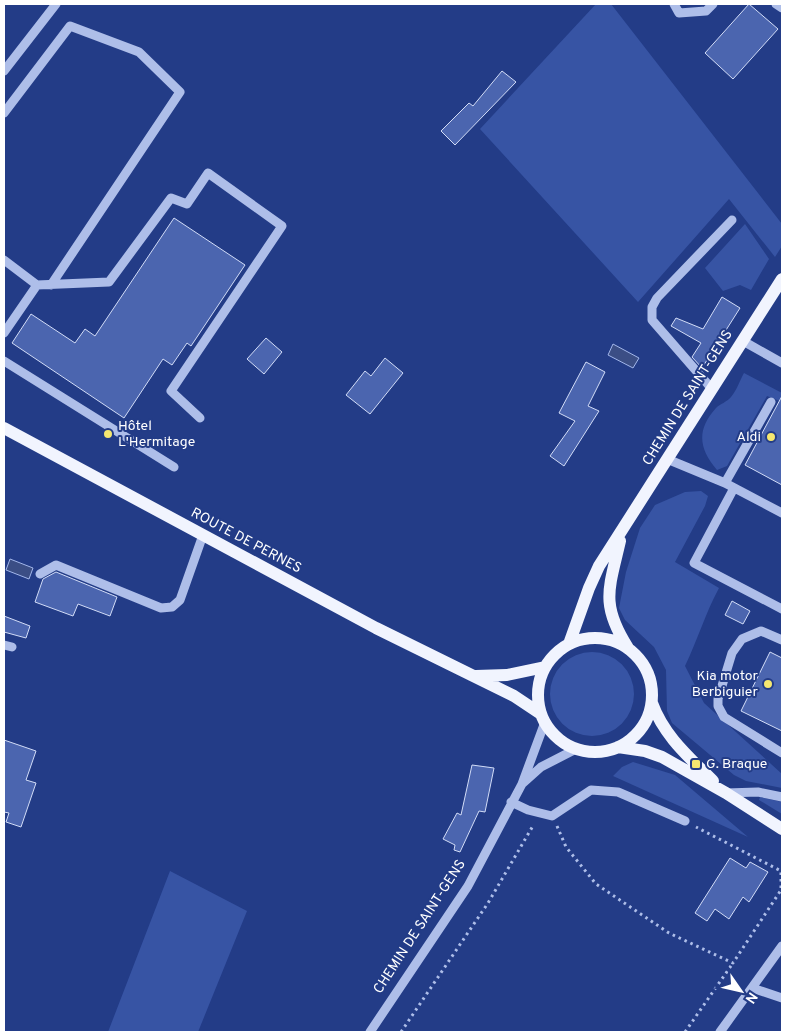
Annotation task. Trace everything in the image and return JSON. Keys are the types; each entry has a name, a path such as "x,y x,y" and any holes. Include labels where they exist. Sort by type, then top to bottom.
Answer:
{"main road":[{"name":"CHEMIN DE SAINT-GENS","path":"569,644 588,588 599,566 782,279"},
{"name":"ROUTE DE PERNES","path":"4,428 376,628 514,696 543,718"},
{"name":"CHEMIN DE SAINT-GENS","path":"621,534 609,600 610,615 628,648"},
{"path":"587,638 606,638 628,648 640,659 648,672 652,688 652,703 644,725 628,742 604,752 576,749 558,738 543,718 538,690 545,667 555,654 569,644 587,638"},
{"name":"ROUTE DE PERNES","path":"475,676 507,675 545,667"},
{"path":"652,703 661,725 673,740 726,793"},
{"path":"618,747 645,751 662,757 726,793 782,829"}],"street":[{"path":"4,71 56,4"},
{"path":"674,4 679,12 706,11 713,4"},
{"path":"776,4 782,8"},
{"path":"4,113 70,26 138,52 180,92 51,285"},
{"path":"4,260 38,285 109,282 171,198 187,204 208,173 282,226 171,391 200,418"},
{"path":"712,389 652,320 652,307 658,298 732,220"},
{"path":"4,333 38,285"},
{"path":"742,341 782,363"},
{"path":"4,362 174,467"},
{"path":"771,402 729,485 694,563 782,610"},
{"path":"667,459 729,485 782,513"},
{"path":"40,574 56,565 161,608 172,606 180,600 204,535"},
{"path":"782,640 760,631 742,639 732,653 718,699 718,706 724,717 782,753"},
{"name":"CHEMIN DE SAINT-GENS","path":"370,1032 468,886 522,784 543,718"},
{"name":"CHEMIN DE SAINT-GENS","path":"522,784 542,767 576,749"},
{"path":"511,802 538,813 552,816 591,790 618,792 685,821"},
{"path":"726,793 758,792 782,797"},
{"path":"720,1032 782,946"},
{"path":"752,988 782,998"}],"path":[{"path":"401,1032 488,904 529,836 538,813"},
{"path":"552,816 566,847 596,884 669,934 733,963"},
{"path":"685,821 781,871 781,890 685,1032"}],"shaded area":[{"path":"596,4 611,4 782,224 782,246 775,257 729,199 638,302 480,129"},
{"path":"745,224 769,259 751,290 740,285 723,291 705,268"},
{"path":"613,344 639,358 633,368 608,355"},
{"path":"744,373 782,393 782,402 767,396 727,466 717,470 706,455 702,439 705,424 716,408 731,397"},
{"path":"701,491 708,496 705,506 675,562 719,588 685,666 704,703 782,774 782,788 746,781 734,775 672,723 667,711 666,670 654,647 625,620 619,608 626,572 640,528 655,505 685,492"},
{"path":"10,559 33,568 29,579 6,570"},
{"path":"592,652 615,659 627,671 634,694 627,717 615,729 592,736 569,729 557,717 550,694 557,671 569,659"},
{"path":"633,762 675,775 748,837 613,776 622,767"},
{"path":"760,797 782,802 782,814 759,800"},
{"path":"170,871 247,911 198,1032 108,1032"}],"building":[{"path":"749,4 778,29 733,79 705,53"},
{"path":"502,71 516,82 455,145 441,131 469,103 473,106"},
{"path":"174,218 245,265 191,346 187,343 172,365 163,359 124,418 12,343 31,314 75,343 85,329 95,336"},
{"path":"722,297 740,308 702,368 692,357 701,343 671,326 676,318 703,329"},
{"path":"266,338 282,352 264,374 247,359"},
{"path":"385,358 403,373 370,414 346,395 365,371 371,376"},
{"path":"586,362 605,372 588,406 599,411 564,466 550,456 575,421 559,413"},
{"name":"Aldi","path":"782,396 782,485 745,465"},
{"path":"56,572 117,597 110,616 78,604 73,616 35,602 43,579"},
{"path":"732,601 750,611 743,624 725,615"},
{"path":"4,616 30,626 26,638 4,632"},
{"name":"Kia motor Berbiguier","path":"770,652 782,658 782,731 741,711"},
{"path":"4,740 36,751 26,780 36,783 21,827 6,822 9,813 4,812"},
{"path":"472,765 494,768 485,812 479,811 460,852 454,850 455,845 443,839 457,813 461,815"},
{"path":"730,858 746,868 750,862 768,872 749,902 743,897 729,919 715,909 707,921 695,913"}],"place":[{"name":"Hôtel L'Hermitage","path":"108,434"},
{"name":"Aldi","path":"771,437"},
{"name":"Kia motor Berbiguier","path":"768,684"},
{"name":"G. Braque","path":"696,764"}]}
